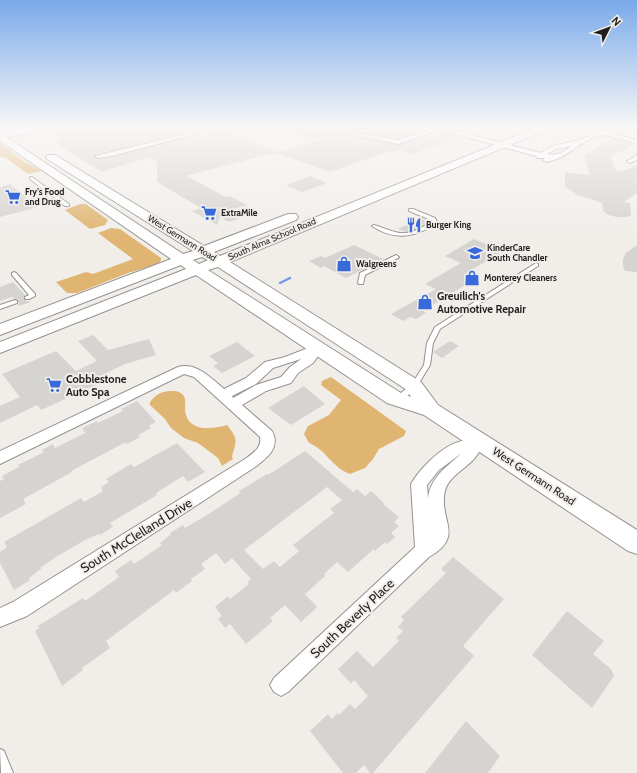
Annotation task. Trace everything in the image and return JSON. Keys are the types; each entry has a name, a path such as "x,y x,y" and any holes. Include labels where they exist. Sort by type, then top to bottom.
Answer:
{"main road":[{"name":"West Germann Road","path":"40,164 318,348 399,399 431,410 637,543"},
{"name":"West Germann Road","path":"63,164 219,261 414,386 431,410"},
{"name":"South Alma School Road","path":"0,348 393,191 456,164"},
{"path":"54,174 67,175 82,184 95,184"},
{"name":"South Alma School Road","path":"0,330 299,214"}],"street":[{"path":"228,400 258,376 262,370 269,365 289,360 318,348"},
{"path":"228,400 268,384 286,380 294,370 309,360 318,348"},
{"path":"0,458 178,371 186,370 198,374 228,400"},
{"path":"258,376 268,384"},
{"name":"South McClelland Drive","path":"0,618 20,609 264,453 268,447 269,441 267,435 228,400"},
{"path":"424,549 419,484 424,476 454,450 479,441"},
{"path":"424,476 428,480 440,483 450,471 466,458 479,441"},
{"name":"South Beverly Place","path":"282,685 424,549 437,543 440,538 440,530 436,497 440,483"}],"lane":[{"path":"31,178 67,205"},
{"path":"374,226 398,236 404,236 435,222 433,219 411,210"},
{"path":"361,283 362,274 396,257"},
{"path":"399,399 414,386 427,365 430,343 437,328 536,265"},
{"path":"14,274 33,295 27,298"},
{"path":"0,307 16,302"},
{"path":"0,755 7,773"}],"shaded area":[{"path":"14,164 29,164 42,171 28,174"},
{"path":"80,204 86,204 108,220 105,225 90,229 65,210"},
{"path":"111,228 120,229 161,258 161,260 158,264 128,273 77,293 67,293 56,282 86,272 93,274 133,259 98,233"},
{"path":"331,377 406,431 404,436 379,449 365,468 350,474 338,467 321,450 309,443 304,434 308,426 329,415 341,400 321,385 322,381"},
{"path":"176,391 184,397 186,415 197,427 215,428 227,425 236,440 232,457 233,459 222,466 218,458 198,443 184,438 171,428 165,419 150,405 150,402 158,394"}],"building":[{"path":"89,164 127,164 102,172"},
{"path":"157,164 231,164 186,176 226,197 229,196 247,205 230,210 243,217 229,222 220,217 217,225 192,211 201,208 157,182"},
{"path":"307,164 353,164 330,172"},
{"path":"587,164 613,164 617,172 637,166 637,193 624,202 630,203 631,216 617,217 608,215 603,211 602,203 578,195 565,187 565,172 590,175"},
{"path":"310,176 327,183 302,192 286,185"},
{"name":"Fry's Food and Drug","path":"10,184 38,207 0,217 0,187"},
{"name":"Burger King","path":"420,218 430,222 405,232 398,229"},
{"path":"474,239 504,251 466,273 477,278 423,311 426,313 416,319 410,317 403,321 391,314 436,289 425,284 461,263 445,256"},
{"name":"Walgreens","path":"354,245 383,259 346,278 324,266 321,268 309,261 321,256 325,258"},
{"path":"637,245 637,272 625,271 623,259 626,253"},
{"path":"13,282 25,295 24,300 31,302 19,306 18,300 12,297 0,301 0,287"},
{"path":"93,335 108,350 149,339 156,355 125,364 102,375 107,380 41,410 37,405 0,423 0,406 20,397 2,374 56,351 76,371 97,361 78,341"},
{"path":"450,341 459,346 442,358 433,352"},
{"path":"237,342 255,356 222,373 213,366 218,363 209,356"},
{"path":"304,386 325,404 291,425 268,408"},
{"path":"137,401 156,422 149,426 151,428 138,435 140,437 127,444 126,442 71,471 72,472 23,499 26,504 0,518 0,481 4,479 2,476 19,467 18,465 44,452 42,450 53,444 55,448 85,433 82,428 97,421 98,423 123,411 121,409"},
{"path":"177,443 205,472 188,482 183,476 156,493 157,495 110,523 113,527 100,535 99,534 85,540 41,567 42,568 29,578 30,580 14,590 0,563 0,552 7,547 4,542 81,498 84,502 103,491 101,487 109,482 106,479 131,464 134,467"},
{"path":"305,451 353,492 357,489 365,496 371,491 384,503 383,504 399,517 394,522 399,526 391,533 395,537 387,544 385,542 375,551 374,549 348,572 337,562 324,574 325,576 305,594 317,607 301,622 285,605 270,618 273,621 246,644 230,624 225,628 218,619 222,616 215,607 228,596 230,599 249,584 247,582 251,579 232,558 225,564 216,553 201,564 205,569 191,579 192,581 176,593 174,590 106,641 110,648 82,668 83,670 62,686 35,631 39,628 38,626 83,598 85,601 119,577 115,571 131,560 134,564 162,545 160,543 171,534 170,533 183,525 185,528 207,515 240,493 239,491 267,474 268,475","holes":["327,487 342,500 330,509 334,513 293,545 299,551 280,567 274,561 263,569 244,550"]},
{"path":"453,557 504,599 463,646 474,656 373,773 370,773 364,765 356,773 343,773 310,731 328,714 332,719 337,713 339,715 350,704 355,709 368,696 354,680 351,684 338,669 357,651 373,667 399,641 396,638 403,631 398,627 404,620 401,617 446,573 441,569"},
{"path":"567,611 604,641 593,654 611,669 614,676 592,708 532,655"},
{"path":"466,721 500,756 488,773 425,773"}],"waterway":[{"path":"280,283 290,278"}],"place":[{"name":"Fry's Food and Drug","path":"13,197"},
{"name":"ExtraMile","path":"209,213"},
{"name":"Burger King","path":"414,225"},
{"name":"KinderCare South Chandler","path":"475,253"},
{"name":"Walgreens","path":"344,264"},
{"name":"Monterey Cleaners","path":"472,278"},
{"name":"Greuilich's Automotive Repair","path":"425,302"},
{"name":"Cobblestone Auto Spa","path":"54,385"}]}
